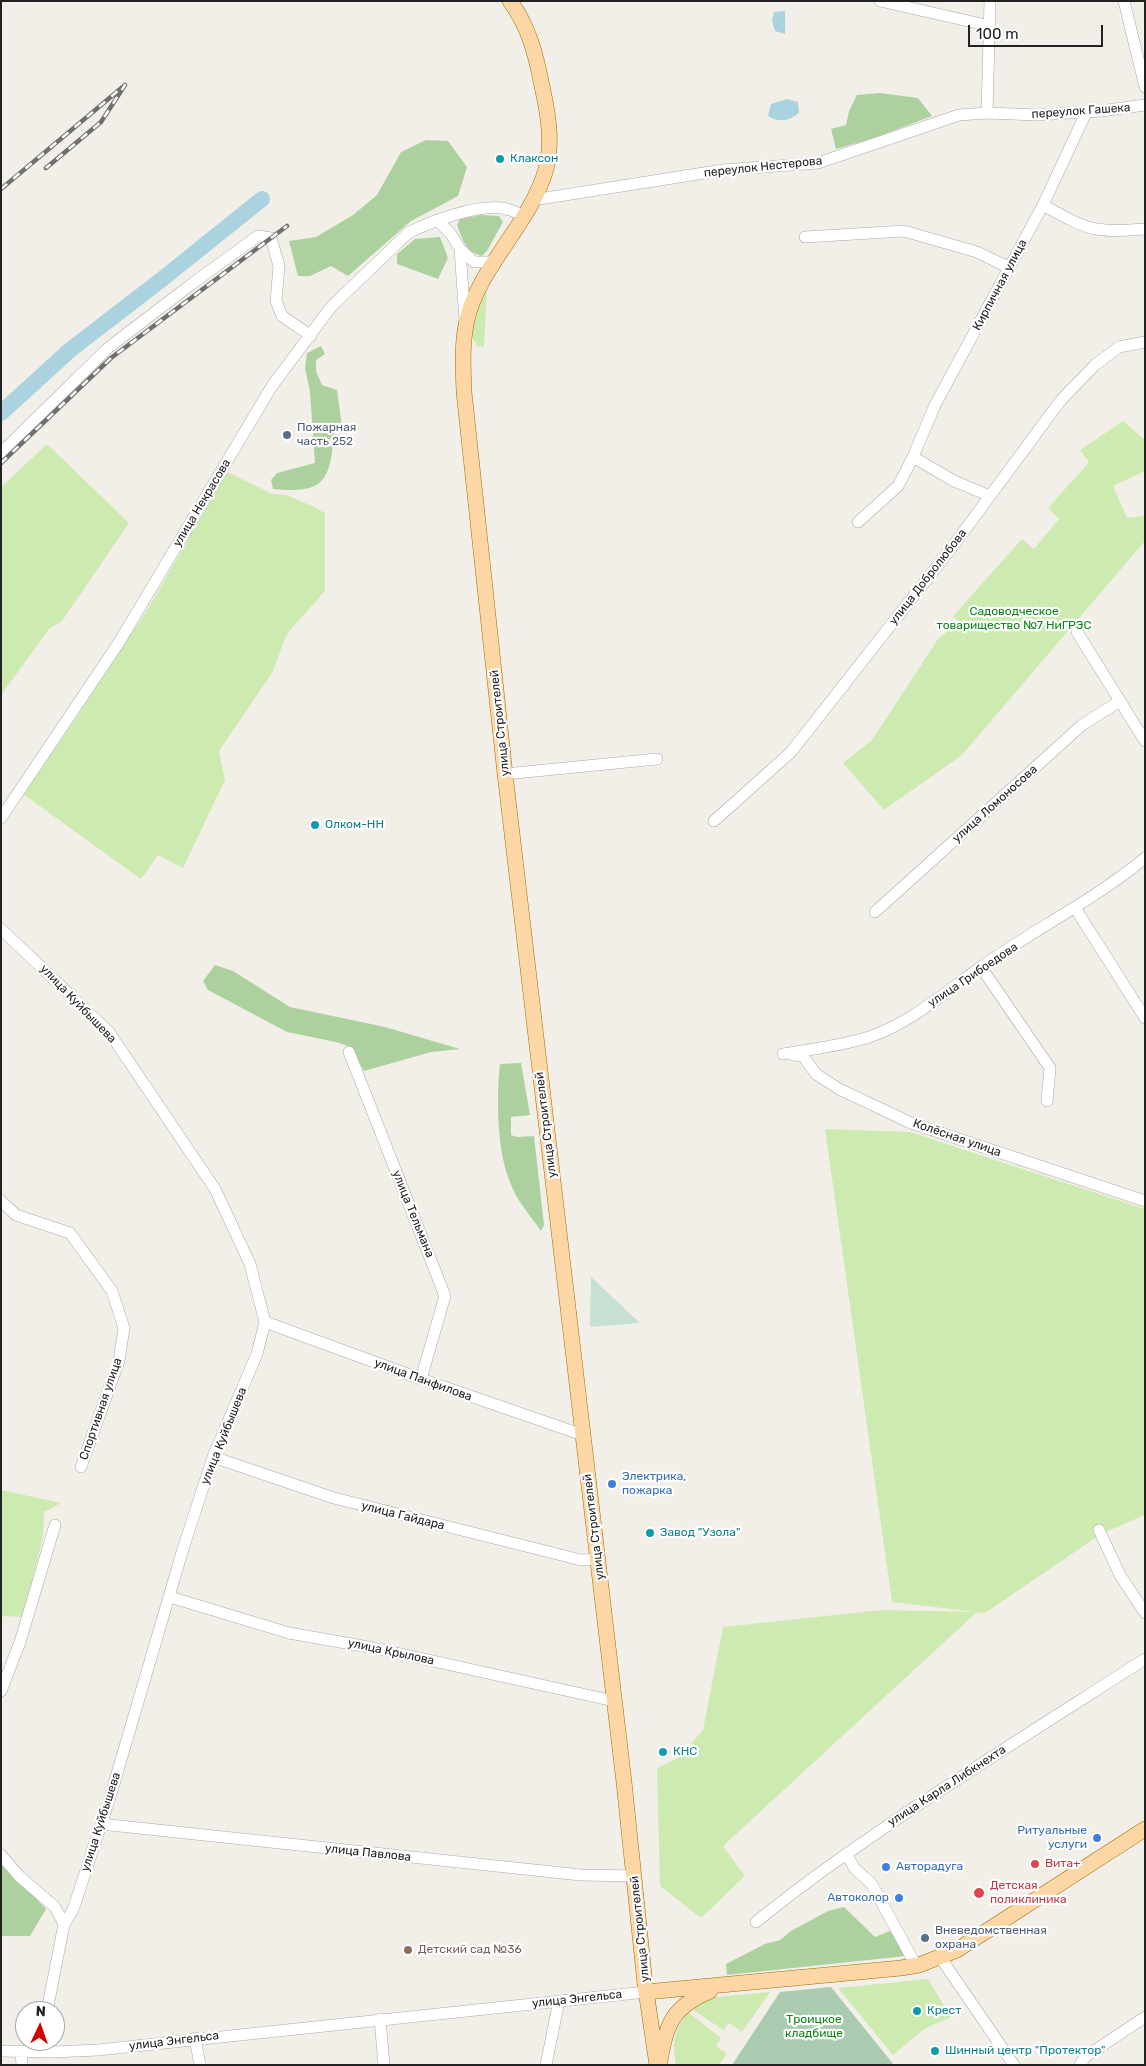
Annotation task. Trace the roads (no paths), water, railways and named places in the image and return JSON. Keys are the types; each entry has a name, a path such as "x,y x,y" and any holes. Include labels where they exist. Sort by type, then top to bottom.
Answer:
{"main road":[{"name":"улица Строителей","path":"510,1 524,23 532,44 549,121 549,146 546,168 533,200 492,262 477,291 465,325 463,345 464,392 505,774 635,1876 646,1992 659,2065"},
{"name":"улица Энгельса","path":"646,1992 914,1966 958,1950 1145,1829"},
{"path":"659,2065 663,2044 676,2014 691,1999 722,1985"}],"street":[{"path":"880,1 990,26"},
{"path":"987,113 990,1"},
{"path":"1124,1 1145,87"},
{"name":"переулок Гашека","path":"987,113 1038,115 1145,105"},
{"name":"Кирпичная улица","path":"858,522 898,486 913,457 935,405 1043,205 1086,112"},
{"name":"переулок Нестерова","path":"533,200 723,170 818,163 959,115 987,113"},
{"path":"1043,205 1070,219 1096,229 1118,231 1145,229"},
{"name":"улица Некрасова","path":"1,818 118,644 272,386 331,307 408,233 437,220 473,211 501,208 524,215"},
{"path":"437,220 451,234 460,249 474,262 492,262"},
{"path":"805,237 904,231 977,252 1010,268"},
{"path":"1,453 108,348 192,283 258,236 271,238 279,266 276,300 282,316 311,336"},
{"path":"460,249 465,325"},
{"name":"улица Добролюбова","path":"714,821 791,752 990,496 1061,400 1095,365 1119,347 1145,342"},
{"path":"913,457 954,481 990,496"},
{"path":"1077,632 1145,741"},
{"name":"улица Ломоносова","path":"875,912 1082,725 1120,701"},
{"path":"505,774 657,759"},
{"name":"улица Грибоедова","path":"783,1054 869,1037 893,1026 943,997 981,967 1117,881 1145,858"},
{"path":"1075,908 1145,1018"},
{"name":"улица Куйбышева","path":"1,929 109,1032 199,1165 215,1189 250,1264 265,1322 257,1354 213,1457 101,1824 73,1910 64,1924 49,2001"},
{"path":"981,967 1050,1068 1047,1101"},
{"name":"улица Тельмана","path":"349,1052 446,1296 421,1379"},
{"name":"Колёсная улица","path":"783,1054 803,1056 816,1074 824,1079 911,1123 1145,1201"},
{"name":"Спортивная улица","path":"1,1202 16,1214 70,1233 112,1291 124,1328 119,1361 81,1467"},
{"name":"улица Панфилова","path":"265,1322 582,1435"},
{"name":"улица Гайдара","path":"213,1457 334,1498 581,1560 597,1559"},
{"path":"1,1691 20,1642 55,1525"},
{"path":"1099,1530 1120,1575 1145,1613"},
{"name":"улица Крылова","path":"170,1597 289,1633 374,1648 614,1701"},
{"name":"улица Карла Либкнехта","path":"756,1922 797,1888 846,1854 998,1753 1145,1659"},
{"name":"улица Павлова","path":"101,1824 581,1876 635,1876"},
{"path":"846,1854 855,1869 871,1883 913,1960 914,1966"},
{"path":"1,1855 19,1876 55,1907 64,1924"},
{"path":"940,1957 1014,2065"},
{"name":"улица Энгельса","path":"65,2047 98,2050 195,2038 646,1992"},
{"path":"546,2065 558,2001"},
{"path":"1080,2065 1085,2057 1145,2017"},
{"path":"380,2019 384,2065"},
{"path":"195,2038 200,2065"},
{"name":"улица Энгельса","path":"1,2051 26,2051"},
{"path":"21,2052 22,2065"}],"water":[{"path":"785,11 785,34 775,31 772,21 774,12"},
{"path":"787,99 798,102 799,113 784,120 776,120 768,116 771,104"}],"waterway":[{"path":"1,413 70,350 262,199"}],"railway":[{"path":"1,189 125,85 101,122 46,168"},
{"path":"1,463 111,358 287,226"}],"place":[{"name":"Клаксон","path":"500,159"},
{"name":"Пожарная часть 252","path":"287,435"},
{"name":"Олком-НН","path":"315,825"},
{"name":"Электрика, пожарка","path":"612,1484"},
{"name":"Завод \"Узола\"","path":"650,1533"},
{"name":"КНС","path":"663,1752"},
{"name":"Ритуальные услуги","path":"1097,1838"},
{"name":"Вита+","path":"1035,1864"},
{"name":"Авторадуга","path":"886,1867"},
{"name":"Детская поликлиника","path":"979,1893"},
{"name":"Автоколор","path":"899,1898"},
{"name":"Вневедомственная охрана","path":"925,1938"},
{"name":"Детский сад №36","path":"408,1950"},
{"name":"Крест","path":"917,2011"},
{"name":"Шинный центр \"Протектор\"","path":"935,2051"}],"park label":[{"name":"Садоводческое товарищество №7 НиГРЭС","path":"1014,619"},
{"name":"Троицкое кладбище","path":"814,2027"}]}
